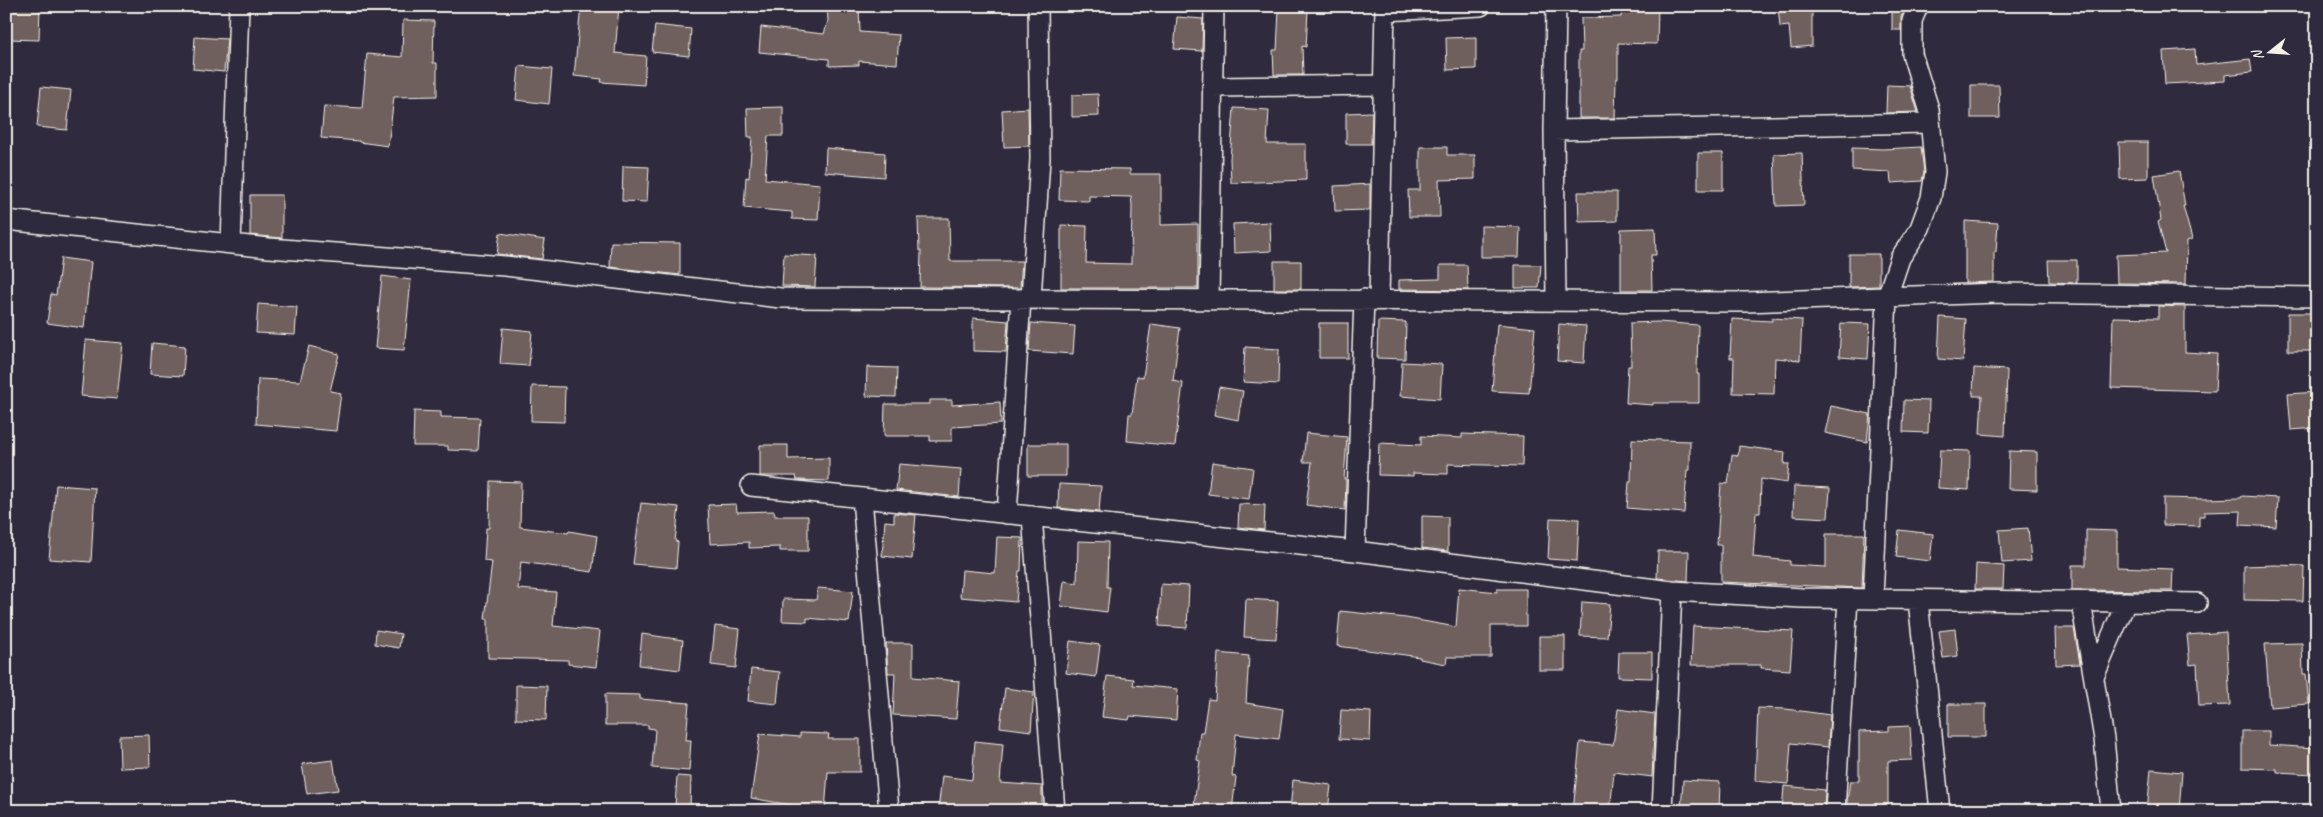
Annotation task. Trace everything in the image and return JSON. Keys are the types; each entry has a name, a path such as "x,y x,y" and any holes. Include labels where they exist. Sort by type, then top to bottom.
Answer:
{"street":[{"path":"231,244 239,6"},
{"path":"1007,514 1040,159 1038,6"},
{"path":"1210,300 1214,6"},
{"path":"1356,551 1371,299 1385,9 1481,6"},
{"path":"1556,6 1554,130 1556,300"},
{"path":"1873,599 1887,297 1900,258 1920,228 1932,198 1936,172 1929,109 1912,54 1912,21 1918,6"},
{"path":"1212,87 1382,85"},
{"path":"1554,130 1930,123"},
{"path":"6,220 231,244 505,266 781,298 1746,302 1998,292 2317,297"},
{"path":"751,486 1356,551 1672,590 1873,599 2197,603"},
{"path":"862,498 889,811"},
{"path":"1032,516 1055,811"},
{"path":"1662,811 1672,590"},
{"path":"1835,811 1848,598"},
{"path":"1918,600 1940,811"},
{"path":"2081,602 2104,739 2111,811"},
{"path":"2094,678 2126,602"}],"building":[{"path":"8,6 40,6 39,40 7,39"},
{"path":"581,6 619,6 615,53 646,56 644,85 601,82 602,79 574,76"},
{"path":"827,6 859,6 860,32 899,35 897,64 859,61 859,65 829,66 829,59 759,52 761,27 824,34 828,21"},
{"path":"1622,6 1658,6 1657,44 1618,43 1615,118 1579,118 1579,51 1582,51 1581,18 1621,17"},
{"path":"1778,6 1812,6 1812,46 1791,48 1789,26 1780,27"},
{"path":"1892,6 1906,6 1901,17 1901,30 1892,30"},
{"path":"1279,9 1308,10 1306,47 1302,46 1303,75 1274,75 1273,50 1277,50"},
{"path":"1177,17 1203,19 1202,51 1174,49"},
{"path":"403,20 434,21 433,63 437,63 437,96 394,97 388,146 359,141 321,138 324,106 362,108 367,54 402,57"},
{"path":"655,25 691,29 689,56 652,52"},
{"path":"195,37 227,39 224,72 193,69"},
{"path":"1476,37 1476,69 1447,70 1446,38"},
{"path":"2195,49 2196,65 2250,59 2252,72 2225,75 2225,81 2165,84 2163,51"},
{"path":"519,66 552,69 549,104 516,100"},
{"path":"1887,85 1910,86 1918,112 1886,113"},
{"path":"1971,85 1999,85 2000,118 1971,118"},
{"path":"41,87 71,90 67,130 37,127"},
{"path":"1098,94 1099,116 1072,117 1072,95"},
{"path":"783,107 783,136 768,136 765,179 820,184 818,220 792,219 792,212 744,208 746,177 749,178 752,137 748,137 747,108"},
{"path":"1028,108 1029,146 1004,147 1002,110"},
{"path":"1234,108 1269,110 1267,144 1306,144 1306,180 1231,183 1230,159"},
{"path":"1372,112 1371,144 1346,144 1346,113"},
{"path":"2119,142 2148,142 2148,178 2120,179"},
{"path":"1420,147 1447,147 1447,155 1475,155 1475,179 1439,180 1440,217 1409,217 1408,190 1420,190"},
{"path":"1921,147 1924,172 1922,181 1891,183 1890,172 1852,170 1852,148"},
{"path":"826,148 885,153 884,177 825,172"},
{"path":"1698,153 1723,153 1723,190 1698,190"},
{"path":"1802,153 1804,205 1776,206 1774,154"},
{"path":"623,166 649,167 647,202 622,201"},
{"path":"1060,168 1130,169 1130,174 1161,174 1161,225 1198,224 1198,288 1061,288 1061,225 1087,226 1086,263 1131,264 1132,205 1131,197 1089,196 1089,201 1059,200"},
{"path":"2179,171 2185,206 2183,206 2192,239 2187,241 2186,284 2117,283 2116,255 2166,253 2158,222 2161,220 2154,175"},
{"path":"1370,184 1370,210 1335,211 1334,186"},
{"path":"1578,192 1617,192 1617,221 1579,222"},
{"path":"250,195 282,195 282,238 250,235"},
{"path":"918,218 949,218 950,261 1022,261 1020,288 920,287 921,251 919,251"},
{"path":"1965,221 1998,223 1996,252 1994,252 1994,282 1965,283"},
{"path":"1270,222 1271,251 1234,253 1233,224"},
{"path":"1481,226 1520,227 1519,257 1481,257"},
{"path":"1655,228 1656,255 1651,255 1652,290 1621,290 1621,229"},
{"path":"500,233 545,240 542,259 497,254"},
{"path":"611,242 680,243 680,275 610,267"},
{"path":"784,254 817,256 815,287 782,286"},
{"path":"1849,254 1879,254 1879,286 1849,287"},
{"path":"61,258 91,262 84,328 47,323 51,294 56,295"},
{"path":"2048,260 2077,260 2077,283 2049,282"},
{"path":"1274,261 1301,261 1301,289 1274,289"},
{"path":"1440,265 1467,265 1468,290 1399,289 1399,280 1440,279"},
{"path":"1515,265 1541,265 1539,288 1515,288"},
{"path":"382,276 411,280 404,350 375,348"},
{"path":"258,304 297,307 295,335 256,333"},
{"path":"2158,306 2185,307 2185,352 2217,354 2215,391 2111,388 2113,317 2158,318"},
{"path":"2288,313 2316,313 2316,351 2288,351"},
{"path":"1940,317 1966,319 1963,361 1938,359"},
{"path":"973,318 1008,321 1006,352 973,351"},
{"path":"1772,318 1802,320 1800,360 1775,358 1774,394 1733,393 1734,358 1730,358 1732,319 1772,321"},
{"path":"1378,321 1406,322 1405,359 1377,358"},
{"path":"1658,322 1698,325 1697,374 1699,374 1699,403 1653,403 1653,405 1626,403 1628,366 1631,366 1630,323"},
{"path":"1031,323 1075,326 1073,354 1029,351"},
{"path":"1319,323 1348,323 1348,358 1319,358"},
{"path":"1841,323 1870,324 1868,359 1839,357"},
{"path":"1151,324 1180,328 1173,381 1183,383 1175,446 1127,441 1129,414 1132,414 1137,376 1143,377"},
{"path":"1497,324 1535,328 1529,393 1492,391"},
{"path":"1559,324 1586,326 1584,363 1557,361"},
{"path":"503,328 532,331 529,366 500,364"},
{"path":"86,340 123,343 117,399 81,396"},
{"path":"152,343 185,346 183,376 150,374"},
{"path":"309,346 339,354 330,391 341,393 336,431 256,424 258,379 300,381"},
{"path":"1245,347 1279,349 1278,384 1243,382"},
{"path":"1402,362 1442,364 1440,399 1400,396"},
{"path":"867,367 897,368 896,397 866,396"},
{"path":"1974,368 2007,370 2005,436 1980,434 1982,396 1973,396"},
{"path":"532,386 565,387 564,422 531,421"},
{"path":"1219,387 1243,391 1238,420 1214,415"},
{"path":"2317,392 2317,428 2291,430 2288,394"},
{"path":"930,400 952,400 952,405 1000,402 1001,424 952,427 952,441 930,441 930,436 884,436 885,404 930,404"},
{"path":"1904,400 1929,401 1928,433 1903,432"},
{"path":"1831,406 1870,414 1867,442 1825,433"},
{"path":"414,411 441,412 441,417 480,418 478,451 448,450 448,446 413,446"},
{"path":"1306,433 1347,437 1344,479 1346,479 1345,510 1306,505 1312,462 1303,462"},
{"path":"1462,434 1523,436 1522,466 1448,464 1448,474 1378,475 1379,443 1421,445 1421,436 1462,438"},
{"path":"1632,439 1690,441 1690,470 1687,470 1684,513 1627,508 1629,482 1631,482"},
{"path":"1028,444 1066,444 1066,476 1028,476"},
{"path":"760,445 788,445 788,459 829,458 829,481 797,480 796,476 760,476"},
{"path":"1739,446 1785,452 1784,464 1789,464 1787,483 1761,479 1760,513 1756,513 1753,557 1790,561 1790,565 1826,567 1826,534 1864,534 1862,588 1721,582 1721,545 1717,545 1721,483 1728,484 1732,455 1738,456"},
{"path":"1940,450 1970,451 1969,490 1938,488"},
{"path":"2009,451 2037,452 2037,490 2008,489"},
{"path":"1212,462 1253,468 1249,499 1208,494"},
{"path":"899,464 961,469 959,497 896,490"},
{"path":"490,481 521,482 520,527 568,533 569,531 597,536 592,572 521,562 518,589 556,592 553,626 600,631 596,667 568,664 568,660 488,658 488,619 485,619 492,562 484,561 486,528 489,528"},
{"path":"1059,484 1101,486 1099,512 1058,508"},
{"path":"56,485 95,488 91,562 49,559"},
{"path":"1794,486 1830,488 1828,518 1793,516"},
{"path":"2242,496 2278,498 2276,527 2240,525 2241,511 2204,512 2204,516 2199,516 2199,526 2163,525 2163,498 2204,499 2241,498"},
{"path":"641,503 679,507 675,541 678,542 676,568 633,564"},
{"path":"736,504 737,512 774,511 775,516 808,516 808,551 780,551 780,547 749,548 749,542 710,544 708,505"},
{"path":"1239,504 1265,505 1264,530 1238,527"},
{"path":"894,513 916,515 912,559 882,556 885,521 894,522"},
{"path":"1422,516 1448,517 1448,551 1422,548"},
{"path":"1550,518 1579,519 1577,561 1548,559"},
{"path":"2028,528 2031,561 2002,563 1999,530"},
{"path":"1899,530 1933,534 1930,561 1896,557"},
{"path":"2086,530 2117,531 2117,567 2173,569 2172,591 2072,590 2072,565 2086,565"},
{"path":"997,537 1022,538 1021,571 1019,571 1016,602 960,597 962,570 995,573"},
{"path":"1078,541 1108,542 1107,587 1110,587 1107,612 1061,606 1064,581 1077,583"},
{"path":"1658,551 1689,551 1688,581 1657,578"},
{"path":"1976,564 2004,566 2003,589 1975,589"},
{"path":"2244,566 2304,566 2303,601 2244,600"},
{"path":"1161,584 1189,586 1187,628 1159,626"},
{"path":"818,588 853,591 849,622 807,618 807,622 782,621 783,599 816,600"},
{"path":"1459,588 1497,592 1497,589 1526,589 1526,626 1491,626 1491,657 1447,657 1446,664 1420,659 1420,657 1337,646 1340,611 1406,618 1456,627"},
{"path":"1246,599 1278,601 1276,639 1244,637"},
{"path":"1582,602 1610,604 1607,637 1580,636"},
{"path":"715,626 740,629 736,668 711,665"},
{"path":"1693,626 1793,631 1790,670 1761,668 1761,665 1691,665"},
{"path":"2055,628 2074,628 2080,664 2056,665"},
{"path":"1955,629 1958,656 1943,658 1939,631"},
{"path":"376,630 401,634 399,648 375,644"},
{"path":"2226,632 2230,705 2199,706 2197,664 2190,665 2187,635"},
{"path":"642,634 683,640 680,670 639,665"},
{"path":"1539,636 1565,636 1565,670 1539,670"},
{"path":"1070,641 1100,645 1096,677 1066,673"},
{"path":"886,643 913,643 913,677 959,681 956,719 893,715 895,673 888,673"},
{"path":"2302,643 2303,674 2306,674 2309,704 2270,707 2265,644"},
{"path":"1619,652 1652,652 1652,678 1618,677"},
{"path":"1218,653 1249,656 1246,703 1283,709 1279,739 1236,734 1232,776 1236,777 1232,811 1193,811 1200,761 1197,760 1200,732 1203,732 1208,699 1215,700"},
{"path":"751,669 780,672 777,704 748,701"},
{"path":"1107,676 1134,679 1133,685 1178,689 1176,720 1130,716 1129,720 1102,717"},
{"path":"516,685 547,686 546,720 516,719"},
{"path":"1005,688 1034,692 1031,731 1000,727"},
{"path":"605,694 640,695 640,699 689,703 686,740 691,740 689,771 652,768 655,729 648,728 648,725 605,725"},
{"path":"1948,704 1986,704 1986,737 1948,737"},
{"path":"1758,708 1786,709 1830,715 1828,747 1791,743 1788,784 1755,781"},
{"path":"1618,709 1655,714 1652,777 1614,772 1610,811 1573,811 1580,742 1613,745"},
{"path":"1341,710 1371,712 1370,741 1339,739"},
{"path":"1910,726 1912,760 1888,761 1888,809 1846,809 1850,781 1859,781 1859,732 1889,731 1889,727"},
{"path":"2242,731 2269,731 2269,745 2315,748 2313,774 2277,772 2277,769 2242,768"},
{"path":"800,733 829,734 828,739 860,739 860,772 828,772 825,811 806,811 806,808 751,798 760,734 800,737"},
{"path":"149,735 150,767 120,768 119,736"},
{"path":"975,741 1003,744 1000,783 1042,786 1042,811 938,811 942,776 972,780"},
{"path":"333,760 338,790 307,794 302,764"},
{"path":"2151,769 2182,772 2179,811 2147,811"},
{"path":"677,776 691,777 690,808 675,807"},
{"path":"1293,780 1331,785 1328,811 1290,809"},
{"path":"1683,780 1720,782 1719,811 1681,811"},
{"path":"1784,786 1825,790 1824,811 1782,811"}]}
